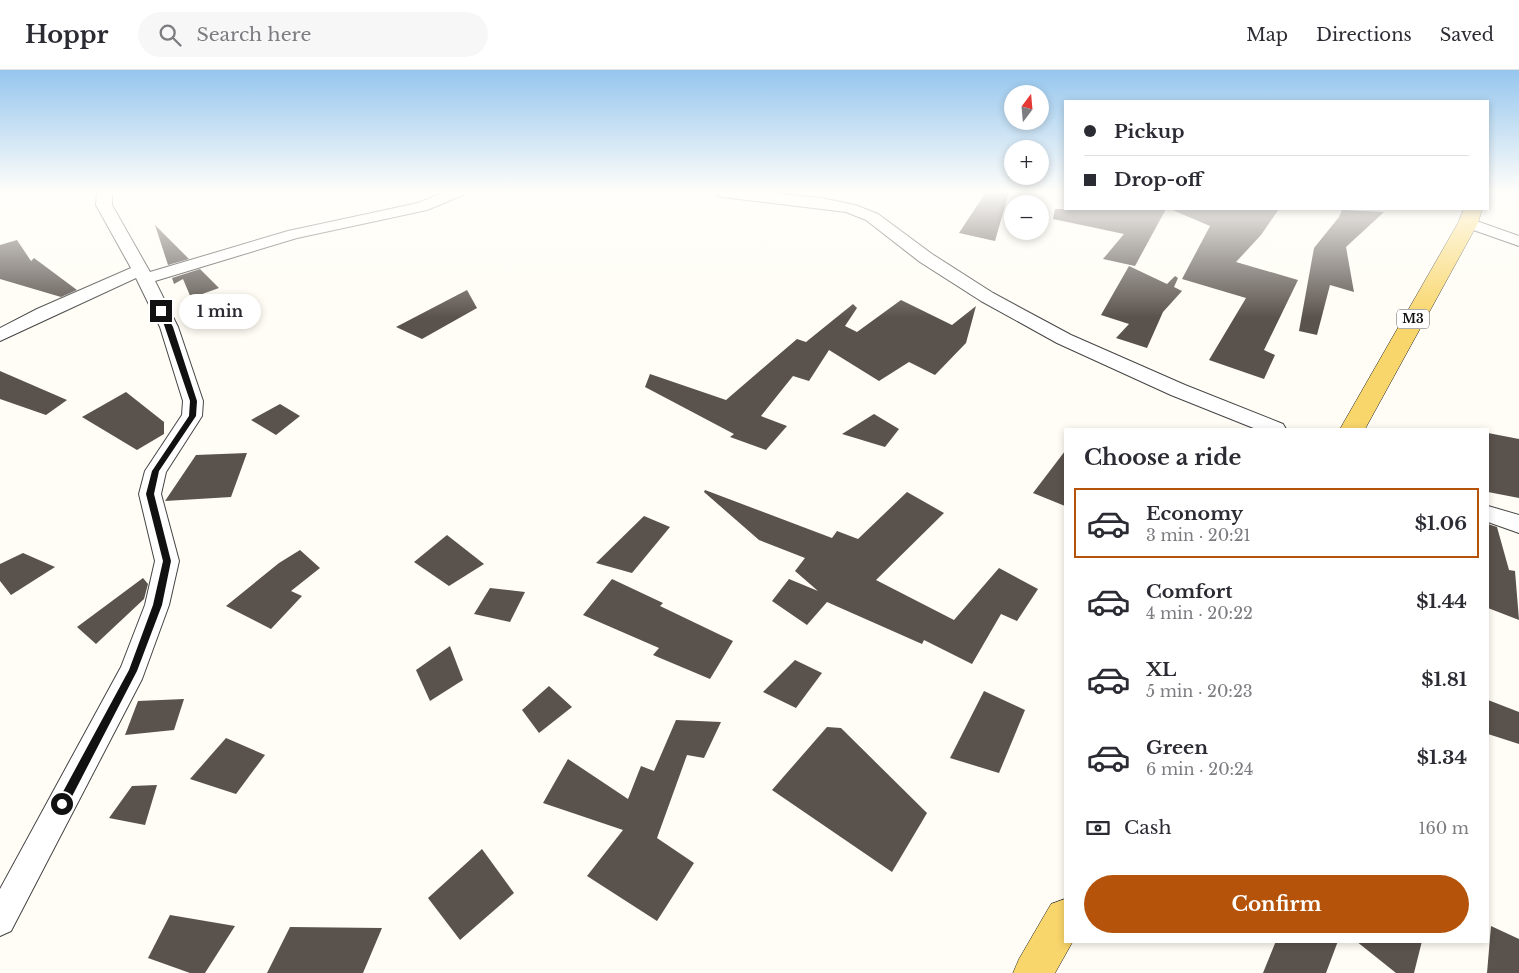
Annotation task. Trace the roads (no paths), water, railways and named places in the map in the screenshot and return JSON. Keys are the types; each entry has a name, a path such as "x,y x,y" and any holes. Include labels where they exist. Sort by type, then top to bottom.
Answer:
{"main road":[{"name":"M3","path":"1353,428 1460,234"},
{"path":"1033,973 1064,920"}],"street":[{"path":"0,920 133,671 157,605 167,561 150,494 156,471 192,416 193,401 169,327 120,234"},
{"path":"0,335 43,314 143,275 293,234"},
{"path":"895,234 926,258 987,297 1064,340 1178,390 1273,428"},
{"path":"1506,234 1519,241"},
{"path":"1489,514 1519,524"}]}
